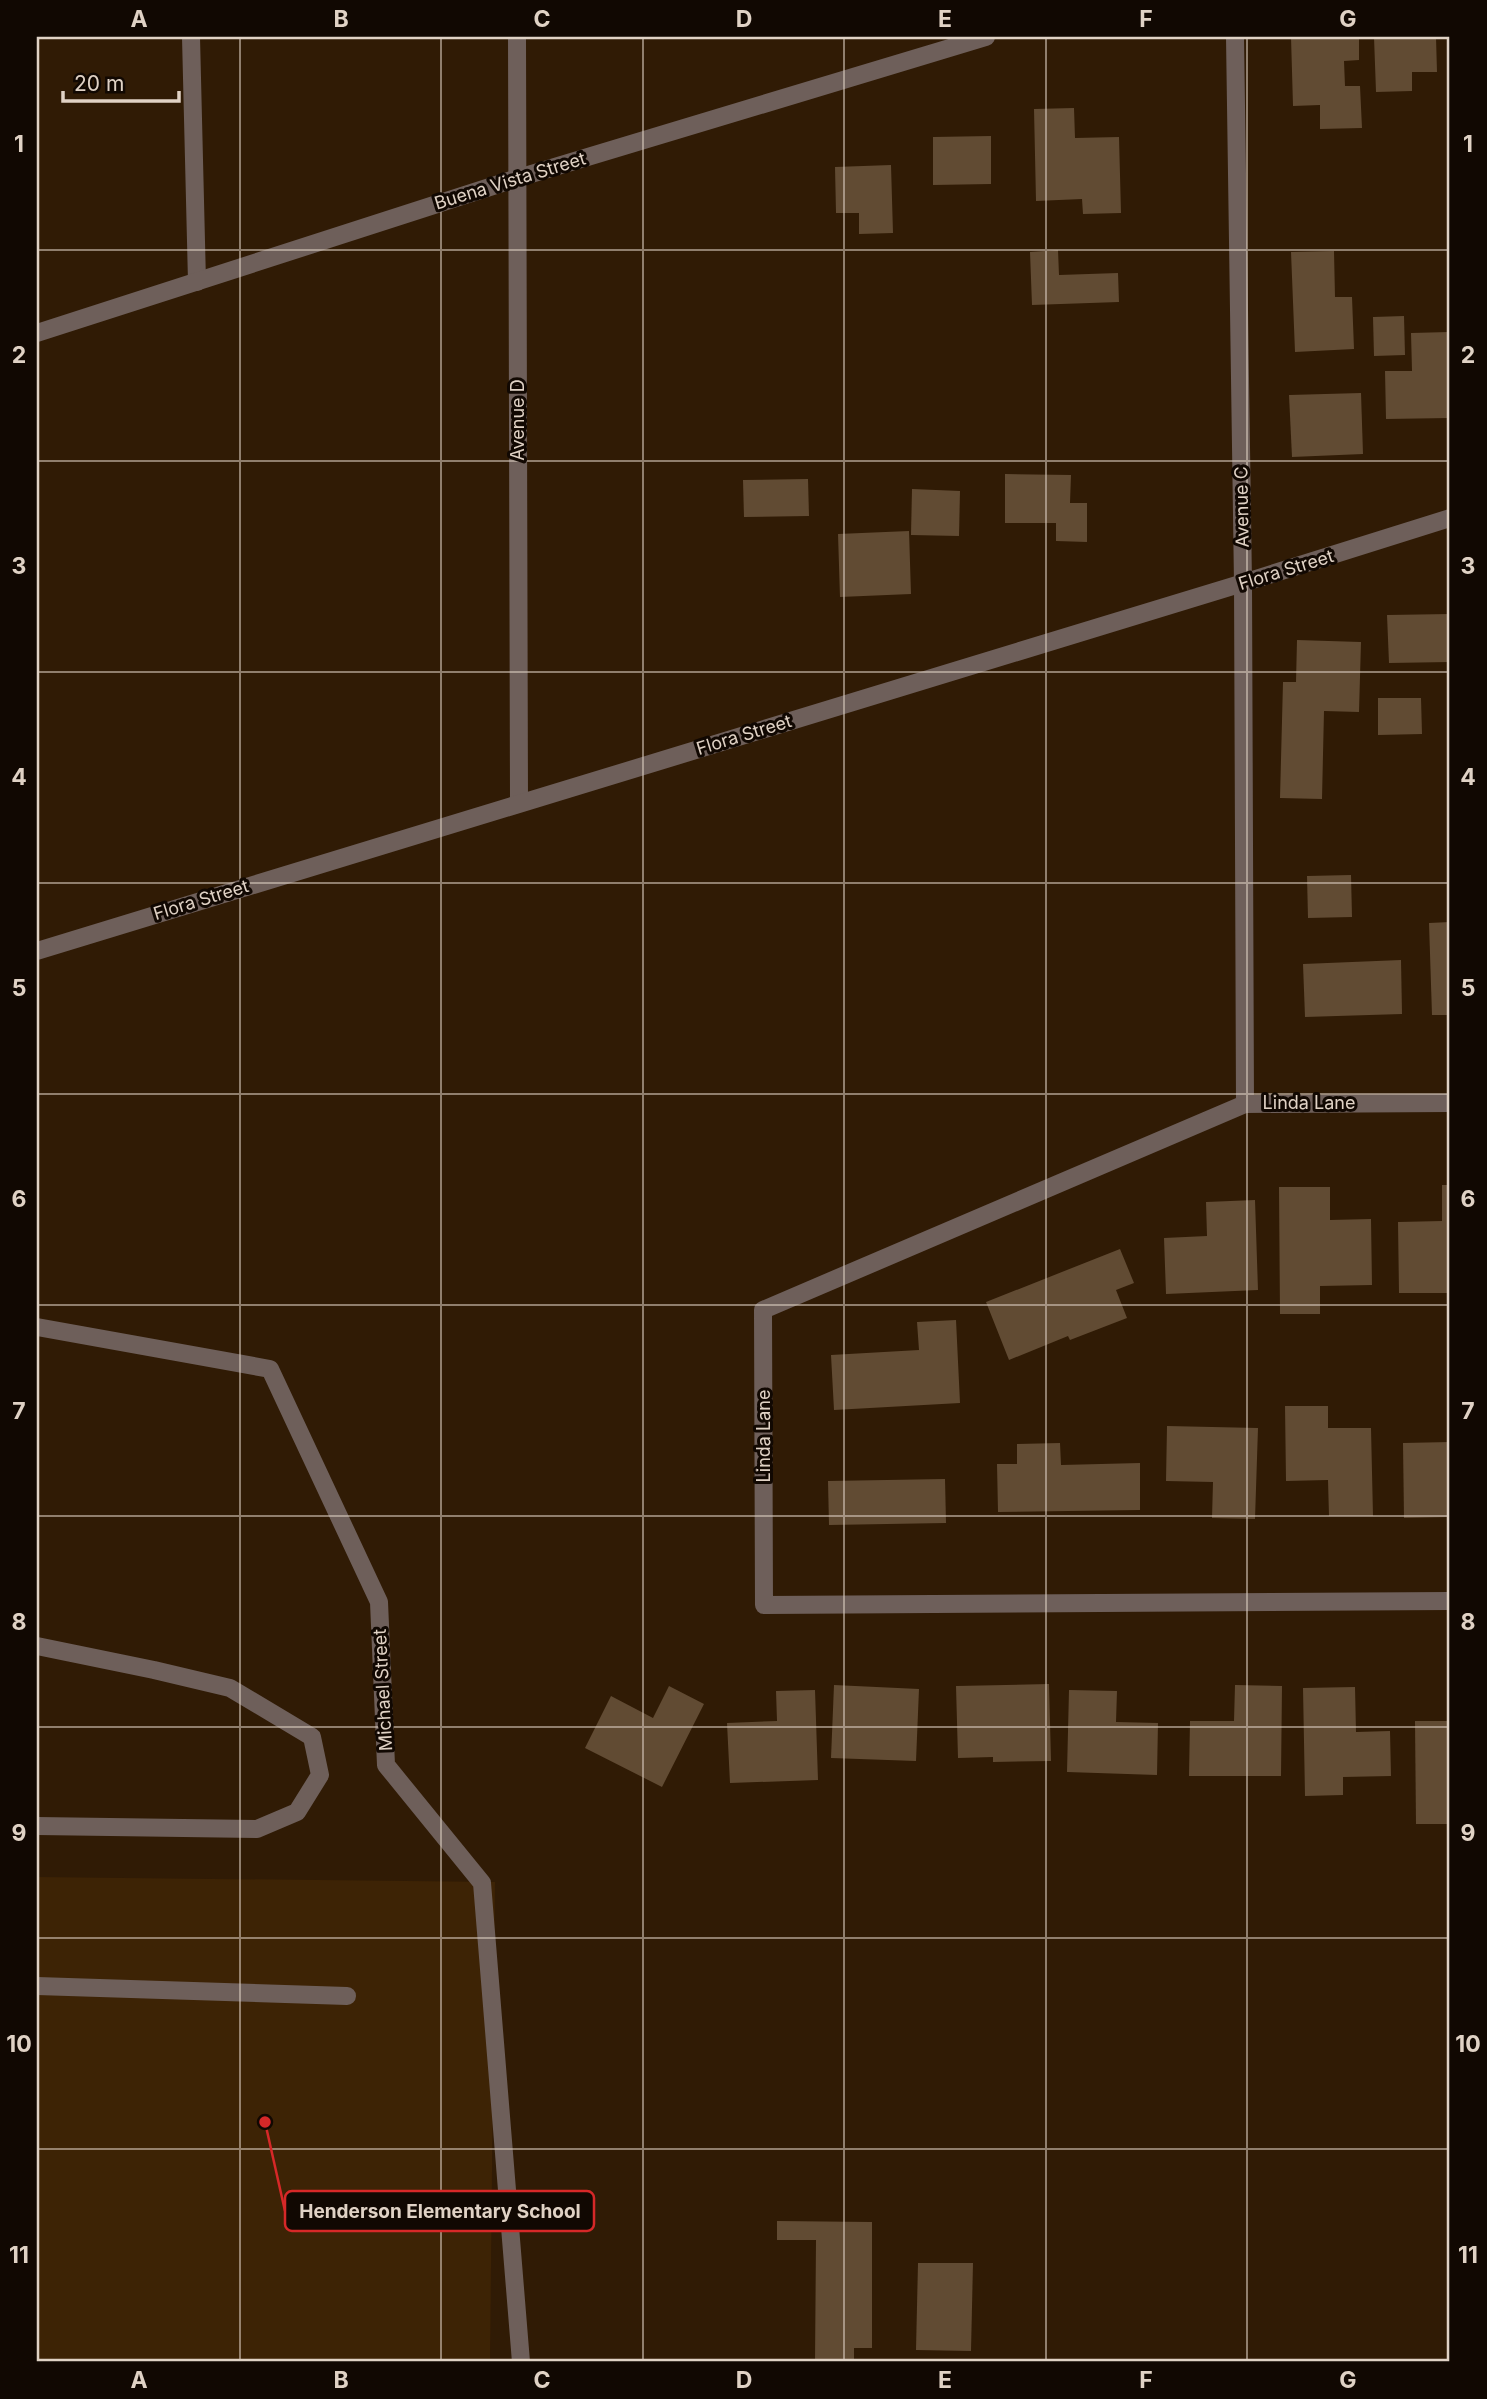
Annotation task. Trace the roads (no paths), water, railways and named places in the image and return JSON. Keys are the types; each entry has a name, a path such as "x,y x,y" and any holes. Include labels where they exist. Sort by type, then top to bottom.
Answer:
{"street":[{"path":"191,37 197,282"},
{"name":"Avenue D","path":"517,37 519,803"},
{"name":"Buena Vista Street","path":"37,333 517,178 986,37"},
{"name":"Avenue C","path":"1235,37 1245,1104"},
{"name":"Flora Street","path":"37,951 1450,518"},
{"name":"Linda Lane","path":"1450,1103 1245,1104 763,1310 764,1605 1450,1601"},
{"name":"Michael Street","path":"37,1327 270,1369 379,1602 386,1765 482,1883 521,2362"},
{"path":"37,1646 230,1688 312,1737 320,1774 298,1812 257,1829 37,1826"},
{"path":"37,1986 347,1996"}],"place":[{"name":"Henderson Elementary School","path":"265,2122"}]}
